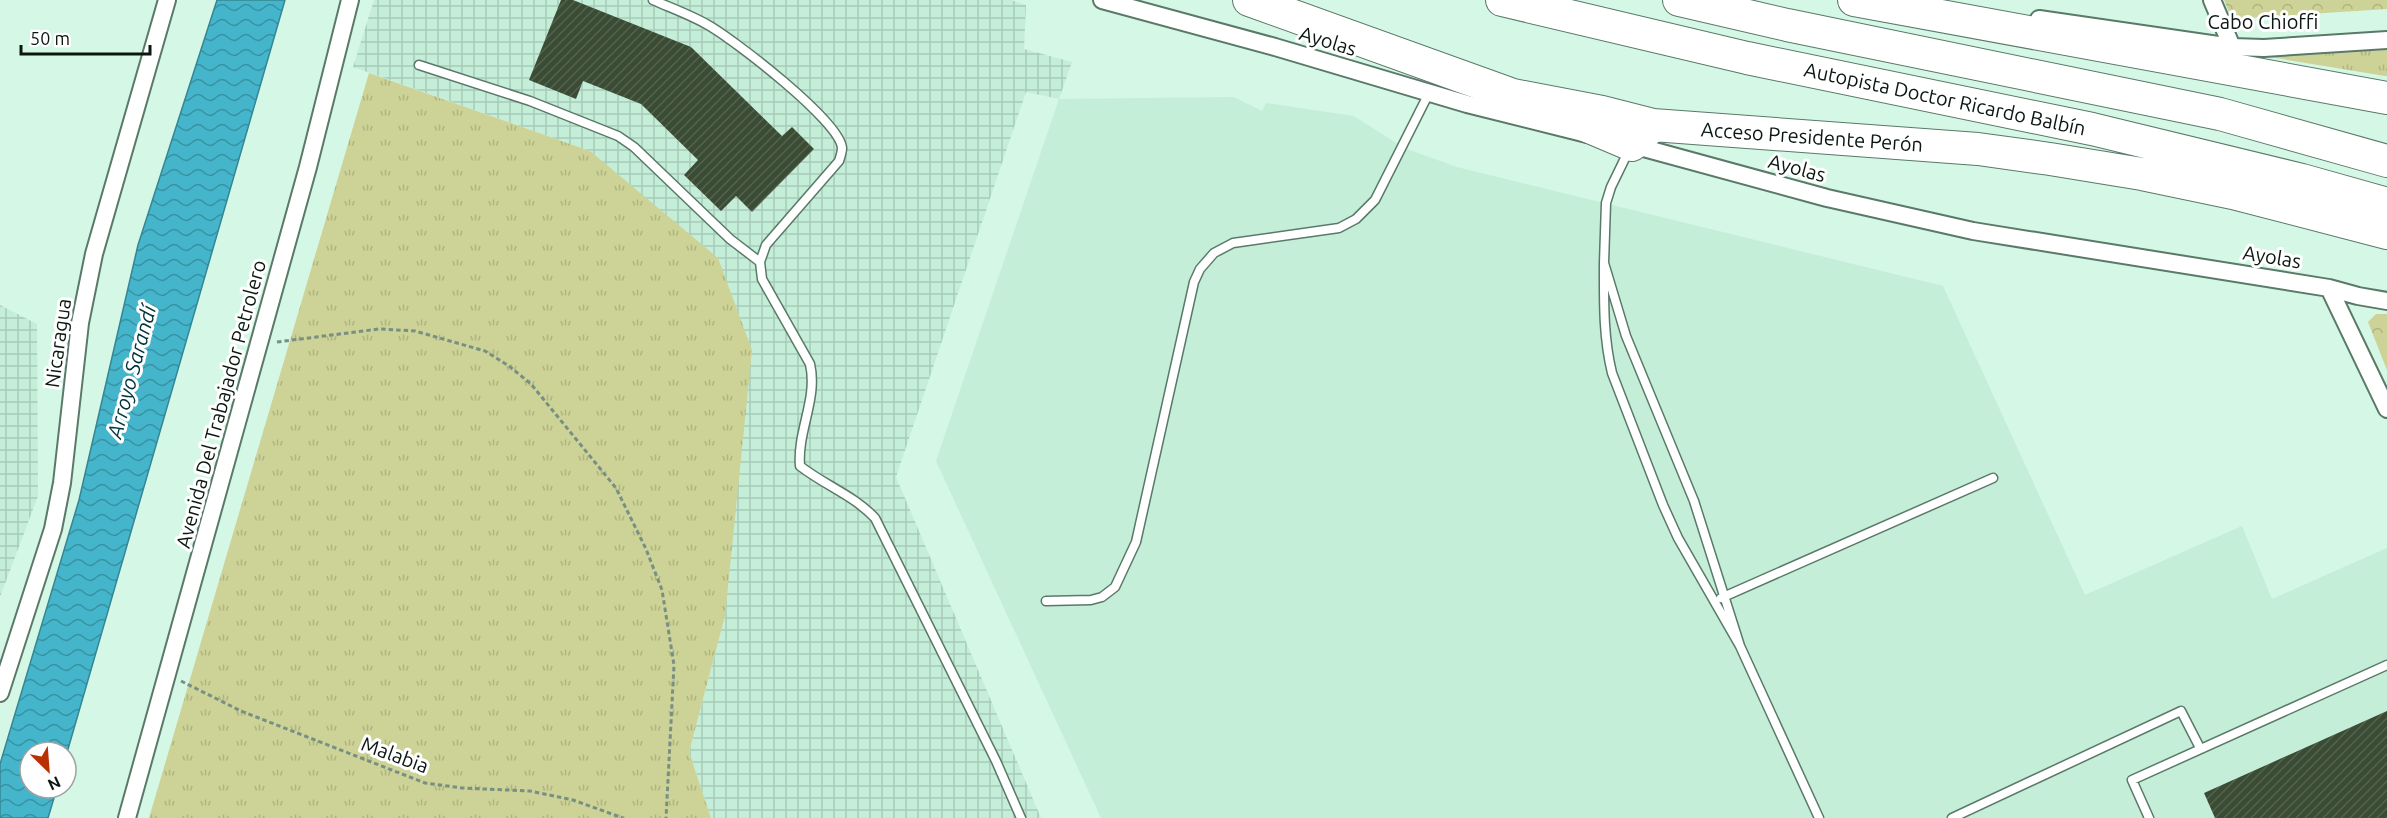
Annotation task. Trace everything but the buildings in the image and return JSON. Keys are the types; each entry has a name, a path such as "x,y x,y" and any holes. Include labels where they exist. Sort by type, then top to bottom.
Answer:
{"highway":[{"name":"Acceso Presidente Perón","path":"1248,0 1513,95 1643,135 1978,149 2142,174 2233,193 2387,233"},
{"name":"Autopista Doctor Ricardo Balbín","path":"1502,0 1747,58 2092,129 2301,180 2387,204"},
{"name":"Autopista Doctor Ricardo Balbín","path":"1679,0 1787,25 2220,114 2387,161"},
{"path":"1854,0 2387,98"},
{"path":"2343,89 2387,84"}],"street":[{"name":"Nicaragua","path":"0,693 53,529 62,483 80,323 94,254 167,0"},
{"name":"Avenida Del Trabajador Petrolero","path":"127,818 308,167 350,0"},
{"name":"Ayolas","path":"1102,0 1275,47 1530,121 1643,135 1827,198 1973,231 2330,288 2387,301"},
{"name":"Cabo Chioffi","path":"1927,0 2148,36 2232,47 2264,48 2387,40"},
{"path":"2212,0 2232,47"},
{"path":"2330,288 2387,410"}],"lane":[{"path":"654,0 707,24 748,51 799,94 835,134 842,147 839,162 766,245 760,262 764,286 810,364 814,379 799,453 800,466 816,479 860,502 875,518 996,761 1021,818"},
{"path":"419,64 530,101 618,136 634,147 730,239 760,262"},
{"path":"1046,601 1092,600 1102,597 1115,587 1136,542 1194,282 1200,269 1214,253 1233,243 1339,228 1356,219 1375,200 1429,93"},
{"path":"1643,135 1611,187 1606,203 1604,315 1606,352 1663,505 1678,538 1740,646 1819,818"},
{"path":"1605,263 1626,336 1694,501 1740,646"},
{"path":"1714,600 1993,478"},
{"path":"2149,818 2132,780 2387,665"},
{"path":"1952,818 2181,711 2200,748"}],"path":[{"path":"260,341 281,343 379,329 416,331 485,351 509,366 531,384 616,488 646,549 662,590 674,664 666,818"},
{"name":"Malabia","path":"168,675 241,711 425,783 462,788 530,791 573,800 623,818"}],"shaded area":[{"path":"374,0 1011,0 1026,5 1024,49 1072,62 1059,99 1026,92 896,477 1041,818 711,818 689,752 725,616 590,151 353,67"},
{"path":"1234,97 1262,111 1266,103 1354,116 1404,148 1457,167 1943,286 2085,595 2242,526 2272,599 2387,548 2387,818 1101,818 936,461 1059,99"},
{"path":"0,305 37,324 38,496 0,597"}],"green space":[{"path":"2224,0 2387,0 2387,9 2232,19"},
{"path":"2387,47 2387,76 2264,56"},
{"path":"369,73 590,151 718,258 752,350 725,616 689,752 711,818 149,818"},
{"path":"2376,314 2387,314 2387,370 2368,322"}],"water":[{"name":"Arroyo Sarandí","path":"217,0 285,0 71,740 18,740 18,800 53,800 48,818 0,818 0,764 79,500 138,245"}]}
